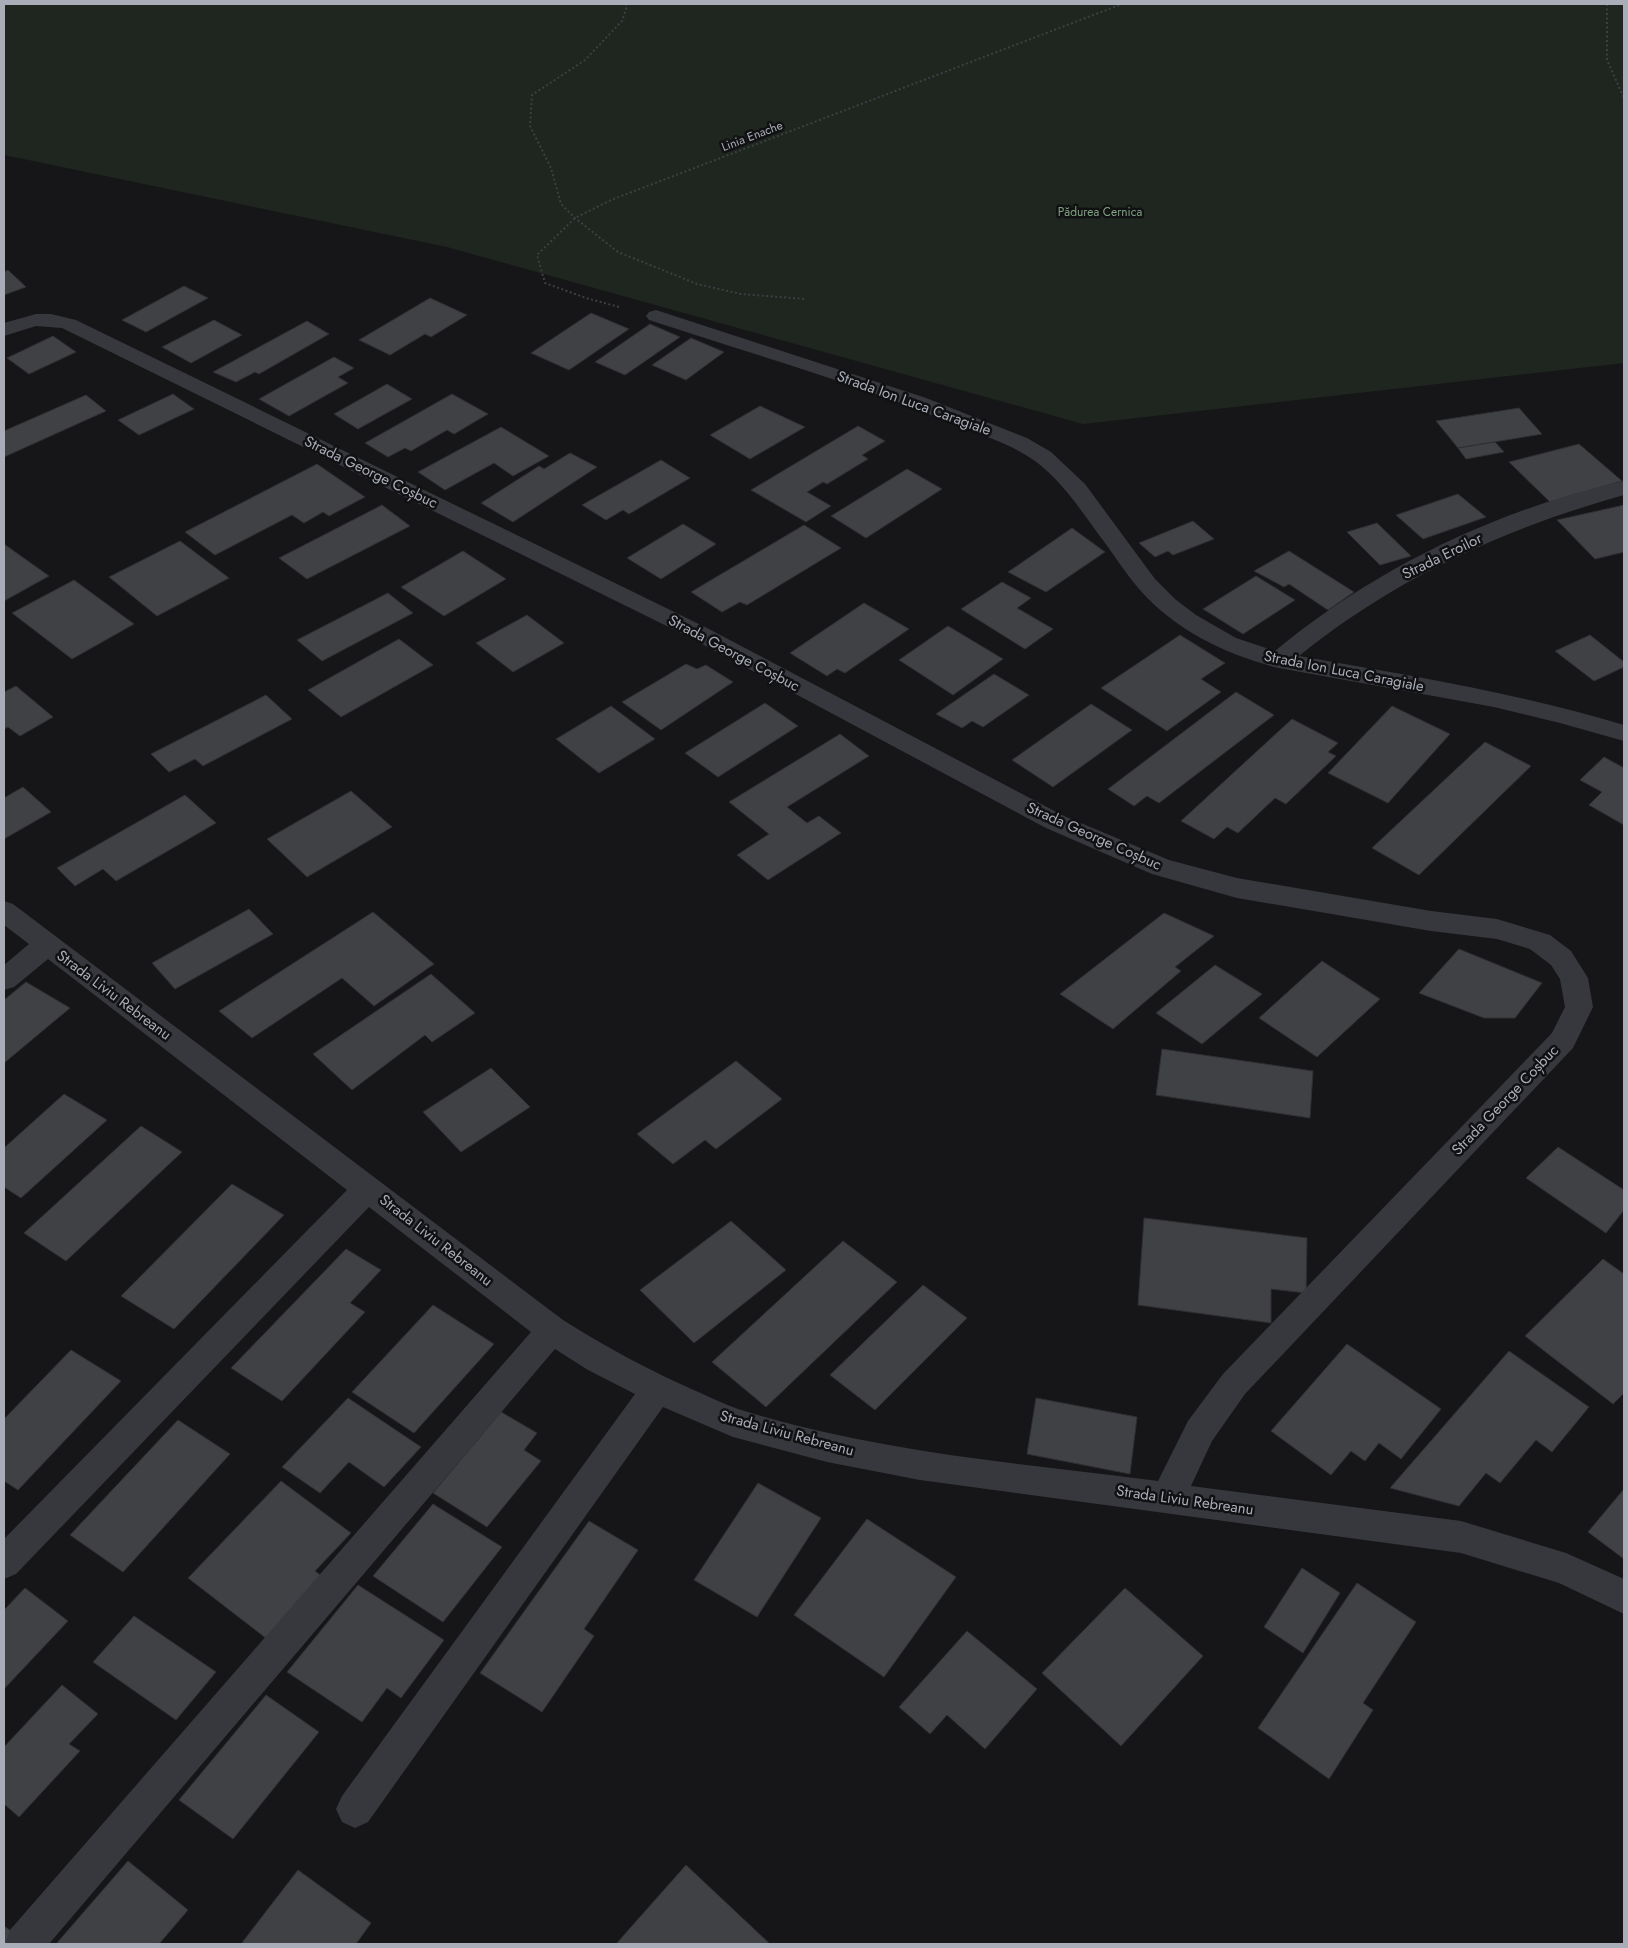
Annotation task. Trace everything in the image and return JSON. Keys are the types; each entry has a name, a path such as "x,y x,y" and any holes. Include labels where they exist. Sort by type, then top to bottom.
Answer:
{"street":[{"name":"Strada Ion Luca Caragiale","path":"656,316 919,402 1019,444 1043,457 1078,489 1147,584 1167,604 1188,620 1228,643 1255,654 1279,660 1494,700 1563,715 1624,733"},
{"name":"Strada George Coșbuc","path":"4,330 17,324 44,318 69,324 699,633 1055,822 1161,867 1237,888 1430,921 1497,929 1540,942 1561,958 1574,978 1579,1007 1563,1040 1234,1384 1200,1430 1168,1498"},
{"name":"Strada Eroilor","path":"1279,660 1305,638 1377,588 1429,560 1502,528 1560,506 1624,488"},
{"name":"Strada Liviu Rebreanu","path":"4,910 552,1330 599,1360 657,1389 733,1422 828,1447 920,1465 1461,1537 1544,1560 1607,1587 1624,1598"},
{"path":"4,980 47,944"},
{"path":"4,1563 368,1188"},
{"path":"24,1944 552,1330"},
{"path":"355,1809 657,1389"}],"path":[{"path":"625,4 627,6 622,21 585,60 532,94 530,126 551,168 561,204 575,218 618,252 697,284 741,294 805,299"},
{"name":"Linia Enache","path":"656,316 586,298 545,283 537,255 575,218 611,200 1122,4"},
{"path":"1607,4 1607,60 1624,98"}],"green space":[{"name":"Pădurea Cernica","path":"4,4 1624,4 1624,363 1083,424 447,247 4,155"}],"building":[{"path":"8,270 26,287 4,295 4,272"},
{"path":"184,286 208,298 146,332 122,320"},
{"path":"430,298 467,315 431,337 425,334 390,355 359,340"},
{"path":"591,313 629,329 569,370 531,353"},
{"path":"214,320 242,335 191,363 162,347"},
{"path":"307,321 329,334 259,374 255,372 236,382 213,372"},
{"path":"650,324 680,337 625,375 595,362"},
{"path":"53,336 76,352 29,374 7,358"},
{"path":"691,338 724,352 686,380 652,365"},
{"path":"334,357 354,368 338,377 348,383 289,416 259,399"},
{"path":"387,384 412,399 358,429 334,414"},
{"path":"173,394 194,409 139,435 118,420"},
{"path":"452,394 488,414 454,434 447,430 411,451 405,448 388,457 365,443"},
{"path":"86,395 106,411 4,457 4,431"},
{"path":"760,406 805,427 750,459 710,435"},
{"path":"1519,408 1542,434 1458,448 1436,421"},
{"path":"858,426 885,441 862,455 868,459 827,484 823,482 807,492 831,506 806,522 751,490"},
{"path":"501,427 549,456 513,476 494,463 445,490 418,472"},
{"path":"1495,442 1504,452 1466,459 1458,448"},
{"path":"1579,444 1622,481 1550,502 1509,462"},
{"path":"570,453 597,467 513,522 481,503 539,466 544,469"},
{"path":"661,460 690,478 629,514 623,510 606,520 582,505"},
{"path":"317,464 365,497 329,516 323,512 304,523 292,515 215,555 185,532"},
{"path":"907,469 942,489 866,538 831,516"},
{"path":"1458,494 1486,517 1423,539 1396,515"},
{"path":"382,505 410,526 307,579 279,558"},
{"path":"1624,505 1624,552 1595,559 1557,520"},
{"path":"1193,521 1214,539 1173,555 1168,551 1155,557 1139,543"},
{"path":"1377,523 1411,556 1380,565 1347,532"},
{"path":"683,524 716,544 661,579 627,558"},
{"path":"804,525 841,548 747,605 740,602 722,612 691,592"},
{"path":"1072,528 1105,552 1046,592 1008,572"},
{"path":"180,541 229,578 157,616 109,577"},
{"path":"4,544 49,576 4,601"},
{"path":"463,551 506,579 444,616 401,587"},
{"path":"1289,551 1354,592 1328,610 1289,584 1284,587 1254,571"},
{"path":"1256,576 1295,600 1243,634 1203,609"},
{"path":"74,580 134,624 72,659 12,613"},
{"path":"1002,582 1031,598 1017,608 1053,629 1025,649 961,609"},
{"path":"388,593 413,613 322,661 297,640"},
{"path":"864,603 909,629 845,673 837,669 827,676 790,653"},
{"path":"527,615 564,643 513,672 476,643"},
{"path":"948,626 1003,659 953,695 899,660"},
{"path":"1180,635 1225,663 1201,679 1221,692 1167,731 1101,688"},
{"path":"1590,635 1624,662 1624,667 1594,681 1555,651"},
{"path":"399,639 433,665 341,717 308,690"},
{"path":"686,664 697,669 706,665 733,682 661,730 622,702"},
{"path":"994,674 1029,695 983,727 972,721 962,728 936,714"},
{"path":"16,686 53,717 20,736 8,727 4,729 4,692"},
{"path":"1236,692 1274,715 1159,803 1147,796 1134,806 1108,789"},
{"path":"266,695 292,719 203,766 195,759 169,772 151,754"},
{"path":"765,703 798,726 718,777 685,753"},
{"path":"1091,704 1132,730 1053,787 1012,760"},
{"path":"611,706 655,739 599,773 556,739"},
{"path":"1392,706 1450,734 1388,803 1328,773"},
{"path":"1292,719 1338,743 1328,752 1336,756 1286,804 1275,798 1238,833 1227,827 1214,839 1181,821"},
{"path":"840,734 869,756 787,807 807,823 819,816 841,833 768,880 737,855 769,834 729,802"},
{"path":"1485,742 1531,766 1419,875 1372,848"},
{"path":"1604,757 1624,768 1624,825 1589,805 1602,792 1580,780"},
{"path":"23,787 51,812 4,839 4,798"},
{"path":"351,791 392,827 307,877 267,839"},
{"path":"185,795 216,823 116,881 103,869 75,886 57,868"},
{"path":"249,909 273,934 175,989 152,963"},
{"path":"373,912 434,964 374,1006 342,978 252,1038 219,1011"},
{"path":"1164,913 1214,936 1175,967 1181,971 1113,1029 1060,994"},
{"path":"1459,949 1542,983 1515,1018 1484,1018 1419,993"},
{"path":"1322,961 1380,999 1317,1057 1259,1018"},
{"path":"1215,965 1262,994 1202,1044 1156,1013"},
{"path":"431,974 475,1013 432,1042 425,1035 352,1090 313,1054"},
{"path":"26,982 70,1008 4,1063 4,1000"},
{"path":"1162,1049 1313,1071 1310,1118 1156,1095"},
{"path":"736,1061 782,1099 716,1149 705,1140 673,1164 637,1134"},
{"path":"491,1068 530,1107 461,1152 423,1112"},
{"path":"64,1094 107,1120 21,1198 4,1187 4,1148"},
{"path":"141,1126 182,1152 66,1261 24,1233"},
{"path":"1558,1147 1624,1190 1624,1210 1606,1233 1526,1178"},
{"path":"232,1184 284,1215 174,1329 121,1296"},
{"path":"1144,1218 1307,1238 1306,1293 1271,1289 1271,1323 1138,1305"},
{"path":"731,1221 786,1270 694,1343 640,1290"},
{"path":"843,1241 897,1282 766,1407 712,1362"},
{"path":"346,1249 381,1270 350,1303 365,1312 282,1401 231,1368"},
{"path":"1603,1259 1624,1274 1624,1393 1613,1404 1525,1336"},
{"path":"923,1285 967,1318 875,1410 830,1375"},
{"path":"433,1305 494,1344 414,1433 352,1392"},
{"path":"1347,1344 1441,1409 1401,1459 1379,1443 1365,1461 1351,1451 1331,1475 1271,1431"},
{"path":"71,1350 121,1381 18,1490 4,1481 4,1419"},
{"path":"1509,1351 1589,1407 1552,1452 1536,1440 1500,1483 1486,1473 1459,1506 1390,1488"},
{"path":"348,1398 421,1447 384,1487 349,1462 320,1493 282,1467"},
{"path":"1036,1398 1137,1417 1130,1474 1027,1454"},
{"path":"501,1412 537,1433 524,1450 541,1461 487,1527 433,1493"},
{"path":"178,1420 230,1454 123,1572 70,1535"},
{"path":"281,1481 351,1533 315,1571 328,1581 271,1642 188,1578"},
{"path":"758,1483 821,1518 757,1617 694,1580"},
{"path":"1624,1489 1624,1559 1588,1532"},
{"path":"433,1504 502,1547 443,1622 373,1576"},
{"path":"867,1519 956,1577 884,1677 794,1615"},
{"path":"589,1521 638,1550 584,1629 594,1636 542,1712 480,1673"},
{"path":"1302,1568 1340,1593 1303,1653 1264,1627"},
{"path":"1357,1583 1416,1622 1363,1703 1373,1710 1329,1779 1258,1728"},
{"path":"358,1585 444,1640 401,1698 387,1688 362,1722 287,1672"},
{"path":"25,1588 68,1621 4,1689 4,1610"},
{"path":"1125,1588 1203,1656 1121,1746 1042,1673"},
{"path":"134,1616 216,1672 176,1720 93,1662"},
{"path":"967,1631 1037,1689 985,1749 947,1715 930,1734 899,1707"},
{"path":"62,1685 98,1714 69,1744 80,1751 19,1817 4,1804 4,1747"},
{"path":"266,1695 319,1732 233,1839 179,1800"},
{"path":"128,1861 188,1910 159,1944 56,1944"},
{"path":"686,1865 770,1944 616,1944"},
{"path":"298,1870 371,1923 356,1944 241,1944"},
{"path":"4,1926 15,1934 7,1944 4,1944"}]}
